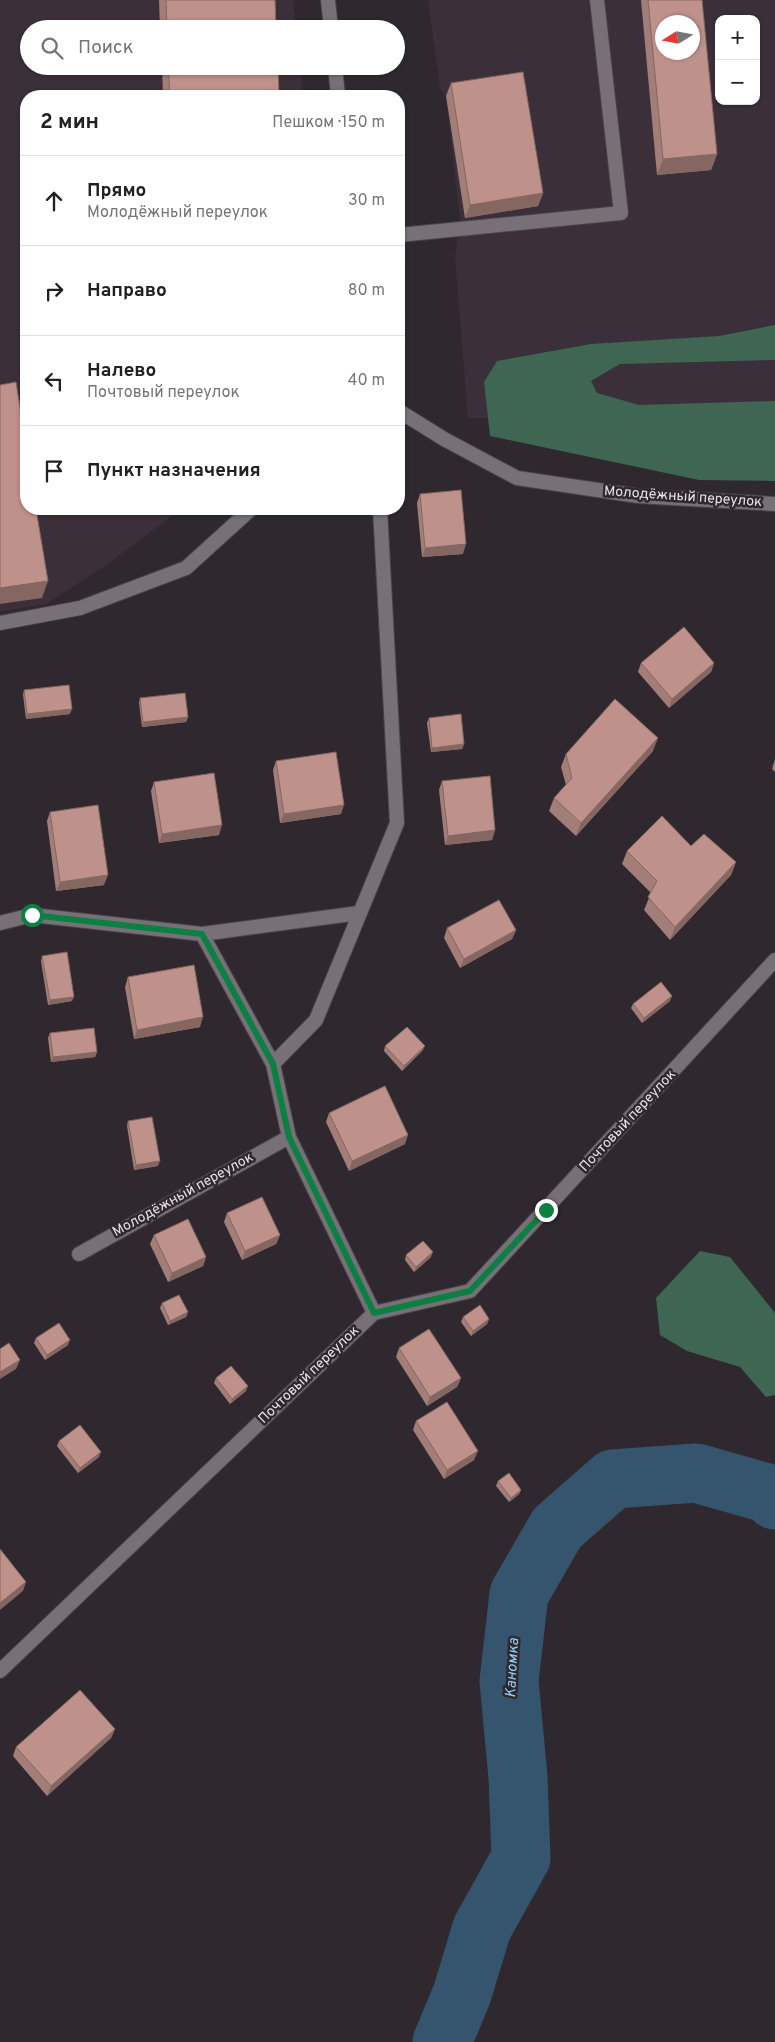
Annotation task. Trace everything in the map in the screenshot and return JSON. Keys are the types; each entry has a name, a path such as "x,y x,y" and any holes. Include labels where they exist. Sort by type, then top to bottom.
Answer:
{"street":[{"path":"328,0 330,20"},
{"path":"405,234 621,212 597,0"},
{"path":"336,75 337,90"},
{"name":"Молодёжный переулок","path":"405,415 444,439 517,478 638,496 775,504"},
{"path":"0,623 80,608 186,568 244,515"},
{"path":"273,1064 316,1020 397,823 380,515"},
{"path":"0,923 32,915 202,934 359,913"},
{"path":"202,934 273,1064 289,1137 374,1313"},
{"name":"Почтовый переулок","path":"0,1671 374,1313 470,1291 775,960"},
{"name":"Молодёжный переулок","path":"78,1254 289,1137"}],"shaded area":[{"path":"0,0 293,0 295,20 20,20 20,75 301,75 302,90 20,90 20,515 173,515 109,563 46,604 0,612"},
{"path":"428,0 775,0 775,418 468,418 455,257 460,219 446,97 440,88"}],"green space":[{"path":"775,325 775,360 620,364 591,381 597,393 639,405 775,401 775,481 699,480 490,436 484,382 497,361 591,344 719,336"},
{"path":"700,1251 730,1257 775,1313 775,1395 766,1397 740,1367 687,1351 660,1335 656,1298"}],"building":[{"path":"166,0 275,0 276,20 167,20"},
{"path":"648,0 702,0 717,154 663,159"},
{"path":"523,72 543,193 470,205 451,83"},
{"path":"169,75 278,75 279,90 170,90"},
{"path":"16,382 20,408 20,515 37,515 48,581 0,588 0,385"},
{"path":"461,490 466,544 425,548 420,494"},
{"path":"684,627 714,663 672,699 641,663"},
{"path":"69,685 72,709 27,714 24,690"},
{"path":"185,693 188,717 143,722 140,698"},
{"path":"615,699 658,738 581,823 554,798 572,778 566,754"},
{"path":"461,714 464,744 432,748 429,718"},
{"path":"336,752 344,805 284,814 276,761"},
{"path":"214,773 222,825 162,834 154,782"},
{"path":"490,776 495,830 448,836 442,781"},
{"path":"98,805 108,875 60,882 50,812"},
{"path":"662,816 691,846 704,834 736,862 675,927 648,897 657,881 627,851"},
{"path":"499,900 516,930 464,959 447,928"},
{"path":"67,952 74,997 50,1000 42,956"},
{"path":"194,965 203,1017 137,1030 128,977"},
{"path":"661,982 672,996 644,1018 633,1004"},
{"path":"407,1027 425,1046 404,1066 385,1046"},
{"path":"94,1028 97,1052 53,1057 50,1033"},
{"path":"385,1086 408,1135 352,1161 329,1113"},
{"path":"152,1117 160,1161 136,1165 128,1121"},
{"path":"262,1197 280,1235 245,1251 227,1213"},
{"path":"188,1219 206,1257 172,1273 154,1235"},
{"path":"423,1241 433,1252 416,1267 406,1255"},
{"path":"179,1295 188,1312 170,1321 162,1303"},
{"path":"480,1305 489,1319 473,1331 463,1317"},
{"path":"59,1323 70,1340 47,1355 36,1338"},
{"path":"429,1329 461,1378 430,1397 399,1348"},
{"path":"9,1343 20,1360 0,1372 0,1349"},
{"path":"231,1366 248,1386 232,1399 216,1378"},
{"path":"447,1402 478,1451 447,1470 416,1421"},
{"path":"80,1425 101,1452 80,1468 59,1441"},
{"path":"509,1473 521,1490 511,1498 498,1481"},
{"path":"0,1549 26,1582 0,1603"},
{"path":"80,1690 115,1729 51,1786 16,1747"}],"waterway":[{"name":"Каномка","path":"442,2042 462,1994 482,1928 521,1858 518,1777 509,1681 519,1594 557,1528 613,1479 696,1473 767,1493 775,1500"}],"route":[{"path":"32,915 202,934 273,1064 289,1137 374,1313 470,1291 546,1210"}]}
